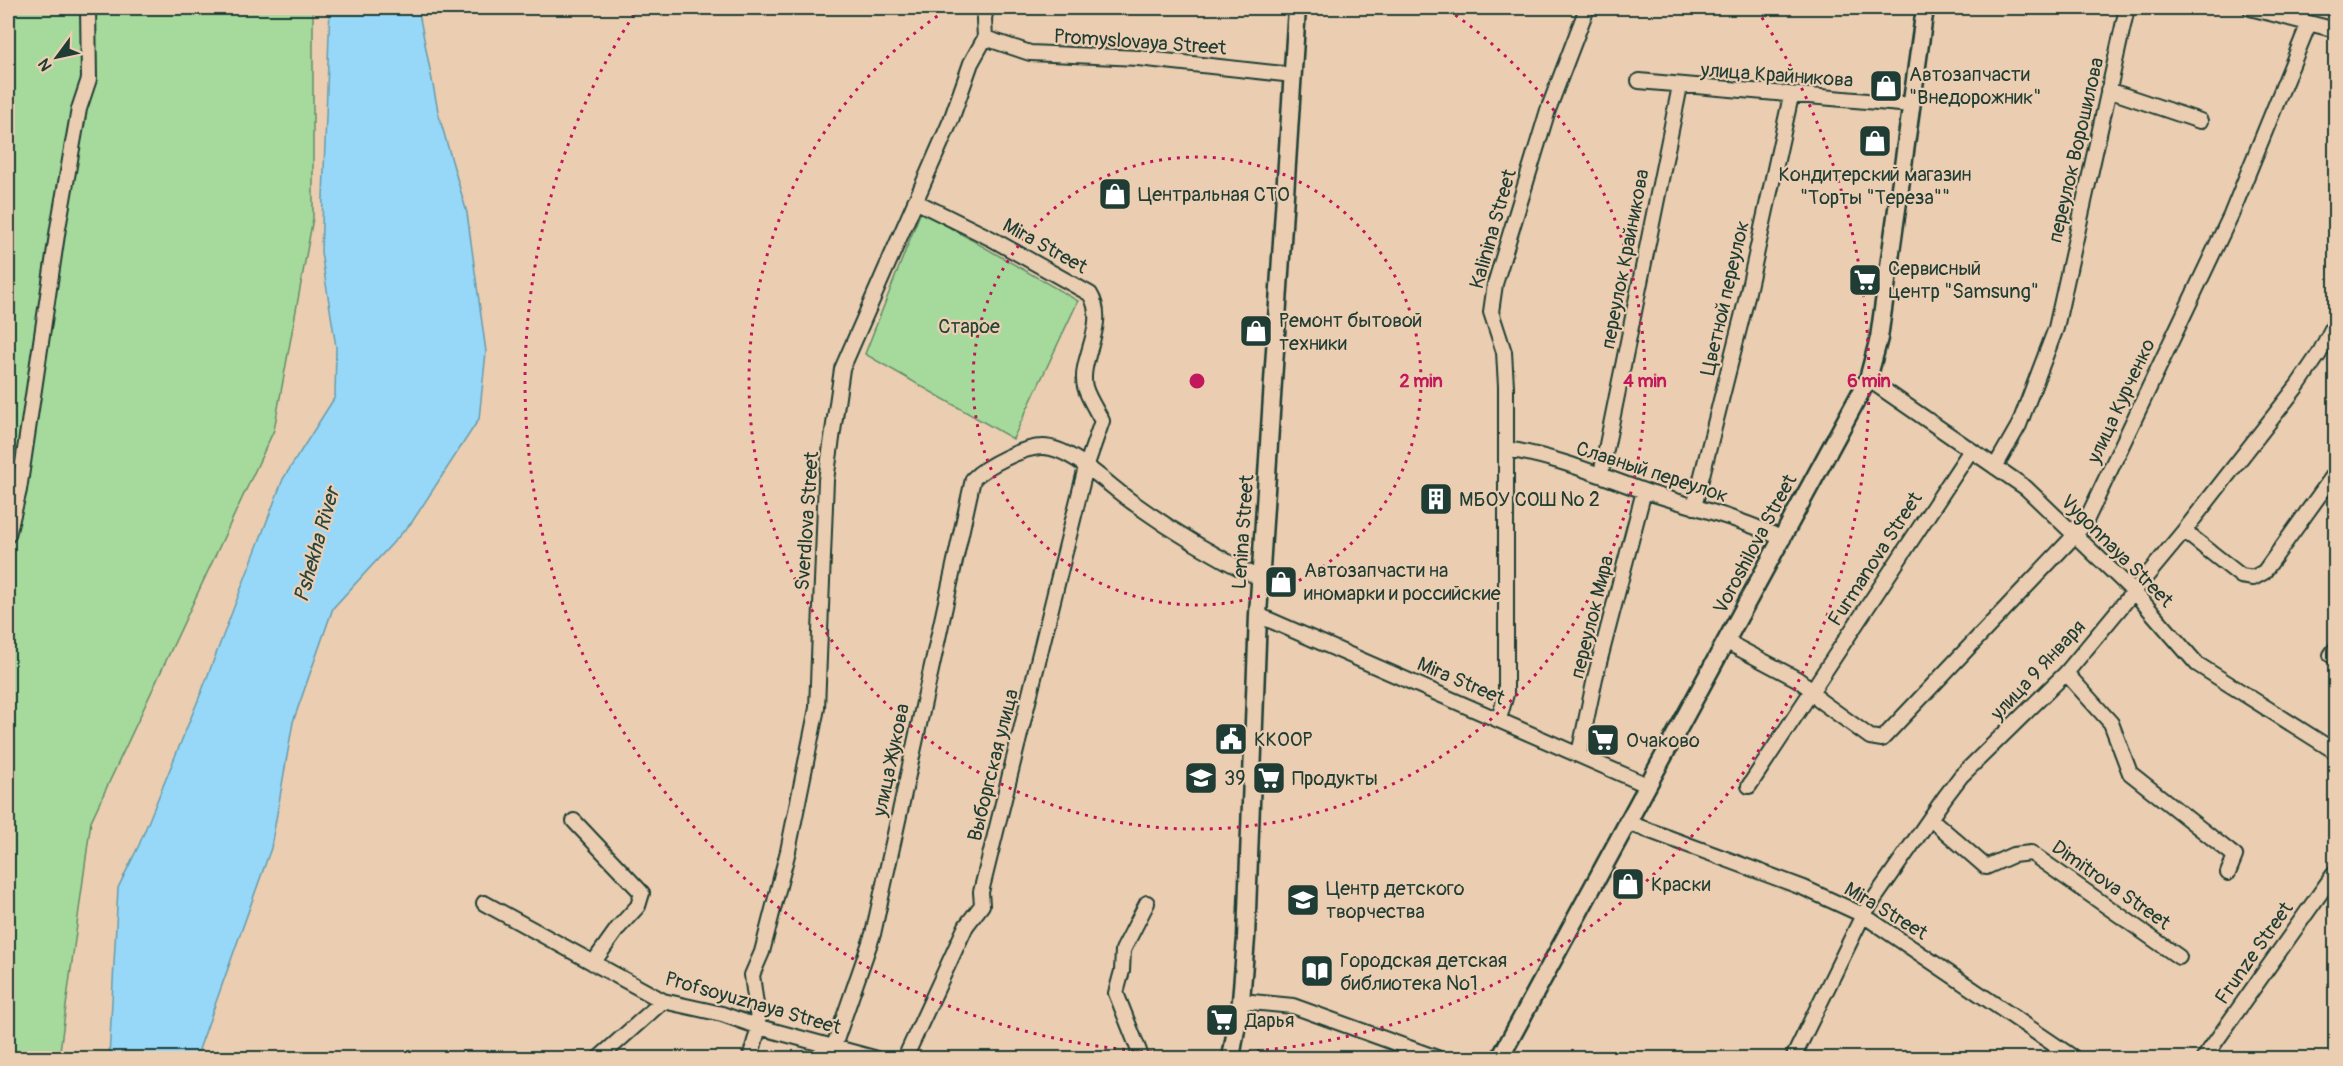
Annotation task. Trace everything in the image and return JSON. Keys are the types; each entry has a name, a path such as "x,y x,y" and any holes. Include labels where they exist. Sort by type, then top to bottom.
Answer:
{"main road":[{"name":"Lenina Street","path":"1231,1059 1241,1001 1258,615 1297,8"},
{"name":"Voroshilova Street","path":"1500,1059 1626,822 1727,642 1868,379 1879,338 1925,8"}],"street":[{"path":"8,535 19,490 69,165 79,110 89,79 88,8"},
{"name":"Sverdlova Street","path":"750,1059 759,1027 752,975 762,952 788,851 817,708 826,480 842,369 951,120 971,63 985,38 986,8"},
{"name":"Kalinina Street","path":"1499,719 1506,694 1506,449 1504,352 1491,312 1495,284 1548,110 1587,8"},
{"name":"переулок Ворошилова","path":"1995,467 2019,425 2056,328 2127,8"},
{"path":"2250,8 2336,30"},
{"name":"улица Курченко","path":"1812,690 1819,700 1869,737 1882,739 2085,523 2231,215 2309,23"},
{"name":"Promyslovaya Street","path":"985,38 1030,53 1138,58 1293,75"},
{"name":"улица Крайникова","path":"1639,81 1912,105"},
{"name":"переулок Крайникова","path":"1601,474 1680,86"},
{"path":"2108,90 2200,121"},
{"name":"Цветной переулок","path":"1694,507 1746,301 1791,96"},
{"name":"Mira Street","path":"915,201 992,239 1090,294 1096,303 1096,329 1085,385 1102,421 1086,467"},
{"name":"улица 9 Января","path":"1793,1059 1863,915 1961,776 2066,673 2134,592 2298,385 2319,354 2336,321"},
{"name":"Vygonnaya Street","path":"1868,379 2026,488 2134,592 2197,664 2336,753"},
{"name":"улица Жукова","path":"834,1046 873,934 973,479 982,470 1042,447 1057,450 1086,467"},
{"name":"Славный переулок","path":"1506,449 1601,474 1644,491 1761,528 1783,539"},
{"name":"Furmanova Street","path":"1749,786 1971,450"},
{"path":"1086,467 1135,505 1261,579"},
{"name":"Выборгская улица","path":"906,1059 966,926 982,904 981,892 1086,467"},
{"path":"2184,531 2241,576 2253,578 2264,572 2336,472"},
{"name":"переулок Мира","path":"1579,754 1595,678 1644,491"},
{"name":"Mira Street","path":"1258,615 1647,785"},
{"path":"1727,642 1797,679 1812,690"},
{"path":"2066,673 2111,723 2130,773 2235,856 2228,873"},
{"name":"Dimitrova Street","path":"1931,819 1986,867 2013,855 2031,853 2179,957"},
{"path":"574,821 642,893 638,906 618,928 593,963"},
{"name":"Mira Street","path":"1626,822 1804,888 1863,915 2074,1059"},
{"name":"Frunze Street","path":"2204,1059 2336,870"},
{"name":"Profsoyuznaya Street","path":"484,903 663,1001 722,1014 759,1027 834,1046 874,1059"},
{"path":"1137,1059 1139,1051 1116,993 1122,971 1123,950 1147,903"},
{"path":"603,1058 663,1001"},
{"path":"1241,1001 1293,1006 1437,1059"}],"green space":[{"path":"8,8 313,8 313,218 274,430 91,821 59,1058 8,1058"},
{"name":"Старое","path":"921,211 1078,301 1013,439 865,354"}],"water":[{"name":"Pshekha River","path":"330,8 418,8 439,116 467,213 486,352 479,419 412,522 333,608 293,722 271,848 196,1058 109,1058 118,888 139,845 203,688 283,479 335,397 336,347 321,252"}],"place":[{"name":"Автозапчасти \"Внедорожник\"","path":"1886,86"},
{"name":"Кондитерский магазин \"Торты \"Тереза\"\"","path":"1875,141"},
{"name":"Центральная СТО","path":"1115,194"},
{"name":"Сервисный центр \"Samsung\"","path":"1865,280"},
{"name":"Ремонт бытовой техники","path":"1256,331"},
{"name":"МБОУ СОШ № 2","path":"1436,499"},
{"name":"Автозапчасти на иномарки и российские","path":"1281,582"},
{"name":"ККООР","path":"1231,739"},
{"name":"Очаково","path":"1603,740"},
{"name":"39","path":"1201,778"},
{"name":"Продукты","path":"1269,778"},
{"name":"Краски","path":"1628,884"},
{"name":"Центр детского творчества","path":"1303,900"},
{"name":"Городская детская библиотека №1","path":"1317,971"},
{"name":"Дарья","path":"1222,1020"}]}
